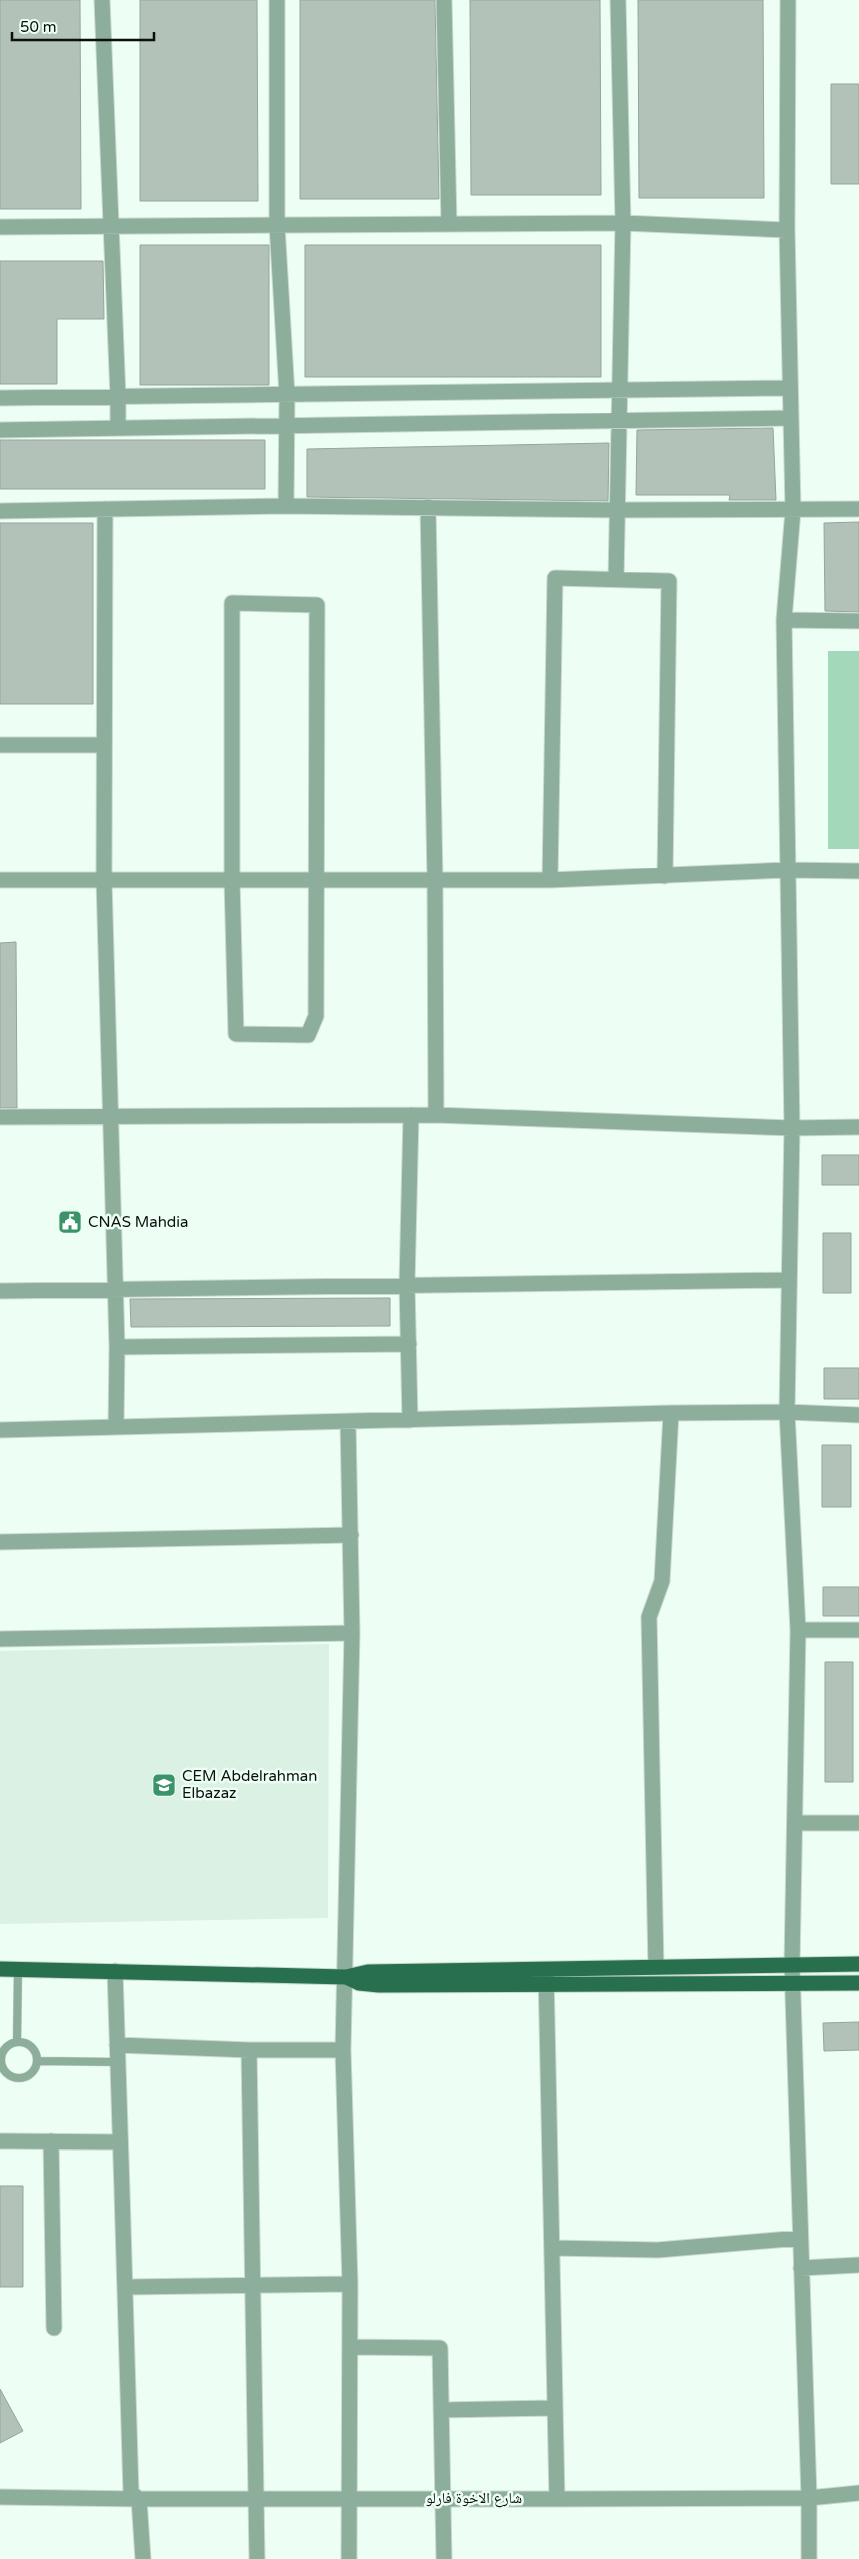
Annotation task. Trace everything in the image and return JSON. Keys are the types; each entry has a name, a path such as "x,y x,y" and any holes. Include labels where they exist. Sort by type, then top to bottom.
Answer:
{"main road":[{"path":"546,1976 656,1967 859,1964"},
{"path":"0,1968 346,1977 368,1972 792,1985 859,1984"}],"street":[{"path":"102,0 118,428"},
{"path":"277,0 277,225 287,395 286,506"},
{"path":"444,0 449,224"},
{"path":"616,579 622,223 618,0"},
{"path":"788,0 787,230 793,510 784,620 792,1128 787,1412 798,1630 792,1985 809,2498 809,2559"},
{"path":"0,227 622,223 787,230"},
{"path":"0,398 790,388"},
{"path":"0,430 791,418"},
{"path":"0,511 286,506 617,510 859,509"},
{"path":"428,507 435,880 436,1115"},
{"path":"105,509 104,880 117,1347 116,1427"},
{"path":"550,880 556,578 669,581 665,876"},
{"path":"232,603 318,605 317,880 316,1016 308,1035 236,1034 232,880 232,603"},
{"path":"784,620 859,621"},
{"path":"0,746 104,745"},
{"path":"0,880 550,880 787,870 859,871"},
{"path":"410,1420 407,1284 412,1115"},
{"path":"0,1117 436,1115 792,1128 859,1127"},
{"path":"0,1291 789,1280"},
{"path":"117,1347 409,1344"},
{"path":"0,1430 671,1413 787,1412 859,1415"},
{"path":"656,1967 649,1617 662,1581 671,1413"},
{"path":"348,1422 352,1633 343,2050 350,2284 349,2559"},
{"path":"0,1542 351,1535"},
{"path":"798,1630 859,1630"},
{"path":"0,1639 352,1633"},
{"path":"795,1823 859,1824"},
{"path":"114,1971 126,2287 131,2493 139,2499 143,2559"},
{"path":"546,1976 557,2499"},
{"path":"117,2045 249,2050 343,2050"},
{"path":"249,2050 258,2559"},
{"path":"0,2141 119,2142"},
{"path":"51,2141 54,2328"},
{"path":"552,2248 658,2250 800,2238"},
{"path":"801,2268 859,2265"},
{"path":"126,2287 350,2284"},
{"path":"350,2347 440,2348 444,2559"},
{"path":"441,2410 555,2408"},
{"name":"شارع الاخوة فارلو","path":"0,2496 139,2499 557,2499 809,2498 859,2493"}],"lane":[{"path":"17,2042 18,1968"},
{"path":"17,2042 30,2045 35,2049 38,2061 34,2072 29,2076 17,2078 6,2072 3,2067 2,2056 8,2045 17,2042"},
{"path":"38,2061 118,2062"}],"shaded area":[{"name":"CEM Abdelrahman Elbazaz","path":"329,1644 328,1918 0,1924 0,1651"}],"green space":[{"path":"828,651 859,651 859,849 828,849"}],"building":[{"path":"0,0 80,0 81,209 0,209"},
{"path":"140,0 257,0 258,201 140,201"},
{"path":"300,0 435,0 439,199 300,199"},
{"path":"470,0 600,0 601,195 471,195"},
{"path":"638,0 763,0 764,198 639,198"},
{"path":"831,84 859,84 859,184 831,184"},
{"path":"140,245 269,245 269,385 140,385"},
{"path":"305,245 601,245 601,377 305,377"},
{"path":"0,261 103,261 104,319 57,319 57,384 0,384"},
{"path":"773,428 776,500 729,500 730,495 636,495 637,430"},
{"path":"0,440 265,440 265,489 0,489"},
{"path":"609,443 608,501 307,497 307,449"},
{"path":"859,522 859,612 825,611 824,523"},
{"path":"0,523 93,523 93,704 0,704"},
{"path":"16,942 17,1108 0,1108 0,943"},
{"path":"822,1155 859,1155 859,1185 822,1185"},
{"path":"823,1233 851,1233 851,1293 823,1293"},
{"path":"390,1298 390,1326 131,1327 130,1299"},
{"path":"824,1368 859,1368 859,1399 824,1399"},
{"path":"822,1445 851,1445 851,1507 822,1507"},
{"path":"823,1587 859,1587 859,1616 823,1616"},
{"path":"825,1662 853,1662 853,1782 825,1782"},
{"path":"859,2022 859,2050 824,2051 823,2023"},
{"path":"0,2186 23,2186 23,2287 0,2287"},
{"path":"0,2389 23,2431 0,2443"}],"place":[{"name":"CNAS Mahdia","path":"70,1222"},
{"name":"CEM Abdelrahman Elbazaz","path":"164,1785"}]}
